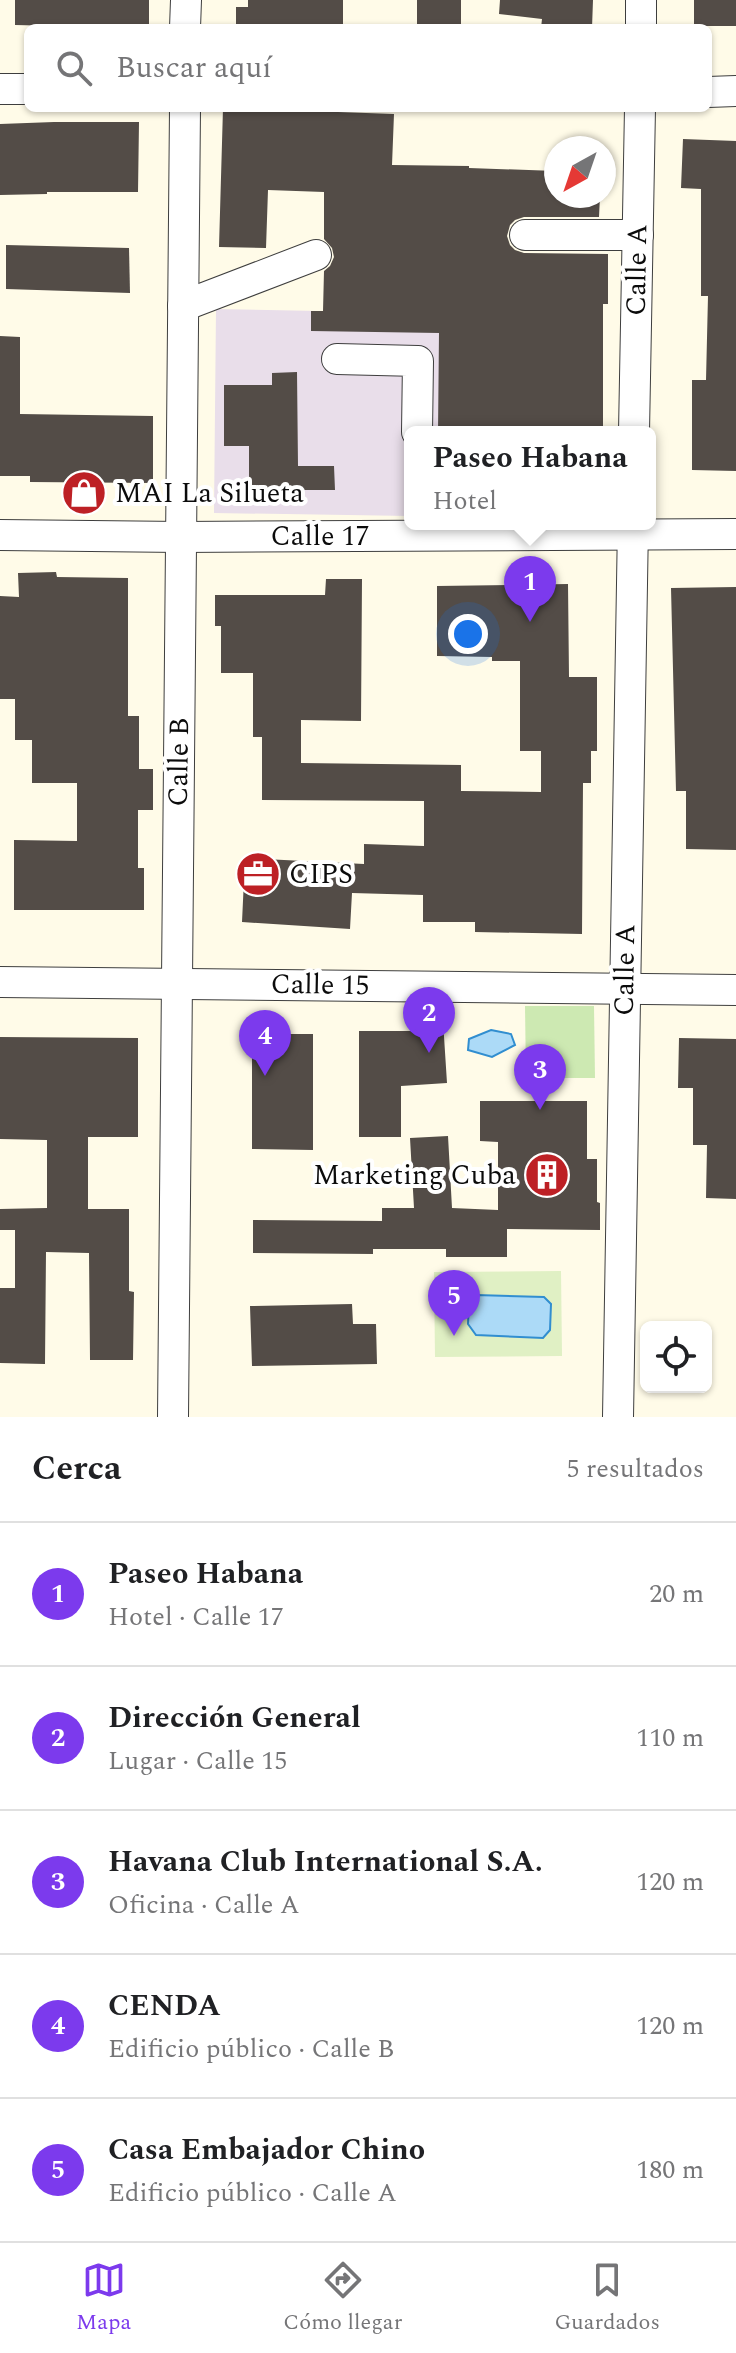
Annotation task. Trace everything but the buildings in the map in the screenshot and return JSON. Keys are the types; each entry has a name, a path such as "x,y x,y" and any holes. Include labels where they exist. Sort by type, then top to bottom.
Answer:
{"street":[{"path":"185,24 186,0"},
{"path":"641,0 641,24"},
{"path":"0,89 24,89"},
{"path":"712,92 736,91"},
{"name":"Calle B","path":"173,1417 185,112"},
{"name":"Calle A","path":"634,426 640,112"},
{"path":"525,235 638,235"},
{"path":"183,306 316,255"},
{"path":"337,359 418,361 417,426"},
{"name":"Calle 17","path":"0,535 181,537 415,530"},
{"name":"Calle A","path":"618,1417 633,530"},
{"name":"Calle 17","path":"654,530 736,534"},
{"name":"Calle 15","path":"0,982 736,990"}],"shaded area":[{"path":"216,309 474,314 472,426 404,426 404,516 214,513"}],"green space":[{"path":"525,1006 594,1006 595,1078 526,1078"},
{"path":"561,1271 562,1356 435,1357 434,1272"}],"water":[{"path":"491,1030 511,1034 515,1045 492,1057 468,1050 469,1039"},
{"path":"476,1295 544,1297 551,1304 550,1330 543,1338 476,1335 468,1324 469,1301"}],"place":[{"name":"MAI La Silueta","path":"84,493"},
{"name":"Paseo Habana","path":"530,622"},
{"name":"CIPS","path":"258,874"},
{"name":"Dirección General","path":"429,1053"},
{"name":"CENDA","path":"265,1076"},
{"name":"Havana Club International S.A.","path":"540,1110"},
{"name":"Marketing Cuba","path":"547,1175"},
{"name":"Casa Embajador Chino","path":"454,1336"}]}
